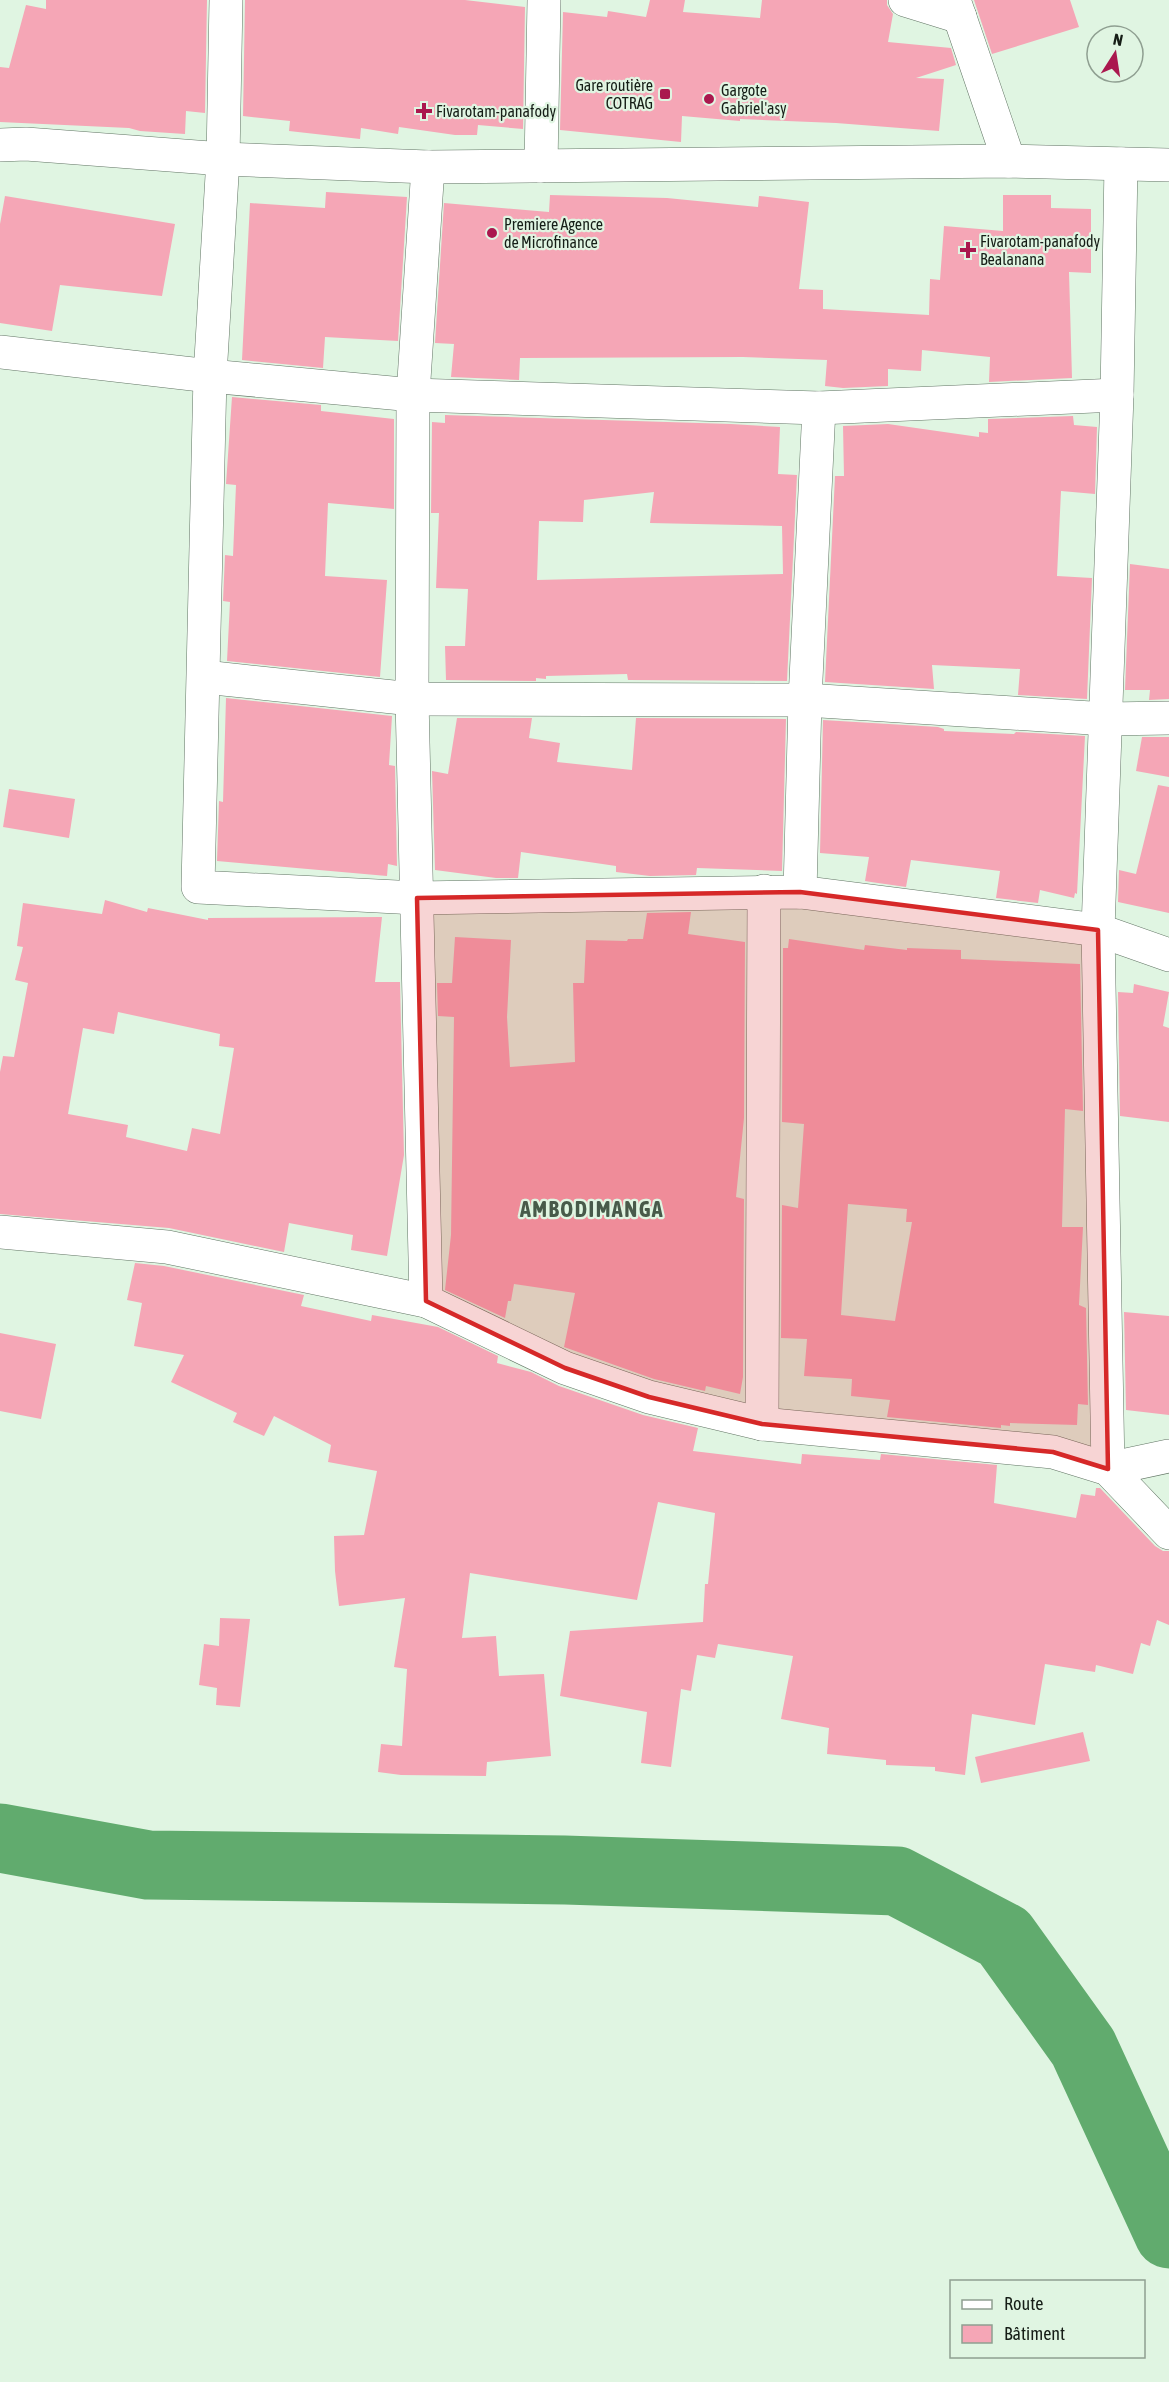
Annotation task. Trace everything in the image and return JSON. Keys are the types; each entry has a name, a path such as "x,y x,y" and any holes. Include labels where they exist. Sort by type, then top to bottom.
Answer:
{"street":[{"path":"226,0 222,159 210,376 198,887 417,898 800,892 1098,930 1169,955"},
{"path":"541,166 544,0"},
{"path":"905,0 957,9 1009,161"},
{"path":"0,145 26,144 222,159 428,167 1009,161 1169,165"},
{"path":"1108,1469 1098,930 1117,395 1121,164"},
{"path":"426,1301 412,699 413,395 428,167"},
{"path":"0,352 210,376 413,395 819,408 1117,395"},
{"path":"800,892 805,700 819,408"},
{"path":"204,677 412,699 805,700 1107,719 1169,718"},
{"path":"762,1424 764,891"},
{"path":"0,1232 167,1246 426,1301 565,1368 649,1397 762,1424 1053,1452 1108,1469 1169,1533"},
{"path":"1108,1469 1169,1456"}],"highlighted area":[{"path":"800,892 1098,930 1108,1469 1053,1452 762,1424 649,1397 565,1368 426,1301 417,898"}],"building":[{"path":"46,0 207,0 205,113 186,111 185,134 140,131 129,128 0,122 0,67 9,68 26,5 46,9"},
{"path":"245,0 465,0 525,7 523,129 478,125 477,135 455,135 399,127 398,134 361,128 360,139 289,131 290,121 243,116"},
{"path":"650,0 685,0 683,12 760,18 762,0 887,0 887,5 893,14 888,42 951,48 956,65 916,78 944,79 939,131 836,123 740,119 740,121 682,116 681,142 560,130 563,12 607,17 608,11 646,17"},
{"path":"974,0 1070,0 1079,27 992,54"},
{"path":"326,192 407,197 398,341 325,337 323,368 242,360 250,203 325,208"},
{"path":"550,195 667,198 758,207 759,196 809,202 799,289 823,290 823,309 929,315 930,279 940,280 944,226 1003,231 1003,195 1051,195 1051,208 1091,209 1091,273 1069,272 1072,378 989,382 990,357 922,350 921,371 888,369 888,386 843,388 825,386 827,360 743,357 520,358 519,380 451,377 454,344 435,343 444,203 549,212"},
{"path":"5,196 175,224 162,296 60,285 52,331 0,323 0,224"},
{"path":"232,397 321,405 321,411 394,419 394,509 328,503 325,576 387,580 380,677 227,661 230,602 223,601 225,555 233,556 236,485 226,484"},
{"path":"445,415 780,427 778,474 797,475 787,681 628,680 627,674 546,676 546,679 536,678 536,681 446,680 445,646 465,646 468,589 436,588 439,513 431,513 432,422 445,423","holes":["654,492 650,523 782,526 783,574 537,580 539,521 583,522 584,500"]},
{"path":"1073,416 1074,425 1097,427 1095,494 1061,491 1057,576 1092,578 1087,699 1018,695 1020,669 932,665 934,689 825,682 835,476 844,476 843,426 888,424 979,437 979,432 988,433 988,419"},
{"path":"1130,564 1169,569 1169,699 1149,700 1150,690 1125,690"},
{"path":"226,698 392,716 389,765 395,766 397,866 388,864 387,876 217,861 219,801 223,802"},
{"path":"457,718 532,718 529,738 560,743 557,762 632,770 636,718 786,719 782,871 697,868 696,875 650,876 616,872 616,866 521,852 518,878 496,878 435,870 432,771 448,774"},
{"path":"823,720 938,727 944,731 1085,736 1077,894 1075,893 1074,898 1040,890 1038,903 996,898 1000,871 911,860 906,887 871,882 865,881 869,857 820,853"},
{"path":"1142,737 1169,737 1169,777 1136,771"},
{"path":"1158,785 1169,787 1169,913 1118,902 1119,870 1136,874"},
{"path":"9,789 75,799 69,838 3,827"},
{"path":"105,900 147,912 148,908 208,920 208,918 382,917 375,982 400,982 404,1155 387,1256 351,1250 353,1235 289,1223 284,1252 169,1228 0,1214 0,1072 3,1056 14,1057 28,983 15,980 23,947 17,946 23,903 102,914","holes":["118,1012 220,1034 219,1046 234,1048 220,1134 192,1128 187,1151 126,1137 128,1125 68,1114 83,1028 114,1034"]},
{"path":"691,912 688,934 745,942 744,1118 736,1197 744,1199 743,1377 740,1394 706,1386 705,1391 654,1379 564,1347 575,1293 514,1284 505,1318 445,1290 451,1235 454,1017 438,1016 437,983 452,983 455,937 511,940 507,1017 510,1067 575,1062 573,983 584,983 586,940 643,939 647,913"},
{"path":"789,939 864,950 865,945 907,950 907,948 961,950 961,959 1080,964 1083,1111 1065,1109 1062,1227 1083,1227 1079,1305 1086,1308 1088,1405 1078,1404 1077,1425 1010,1423 1010,1426 1001,1425 1001,1428 887,1417 890,1400 851,1396 852,1379 804,1376 807,1339 781,1338 782,1205 798,1208 804,1124 782,1122 783,948 788,948","holes":["848,1204 907,1209 906,1222 912,1222 895,1321 841,1315"]},
{"path":"1134,984 1169,992 1163,1026 1169,1028 1169,1122 1120,1116 1118,992 1133,993"},
{"path":"135,1263 164,1266 304,1295 301,1306 371,1321 372,1315 438,1327 498,1356 497,1363 531,1372 559,1386 643,1415 698,1428 693,1451 801,1464 802,1454 880,1460 881,1454 997,1465 994,1503 1076,1518 1081,1494 1095,1496 1096,1488 1100,1488 1155,1546 1163,1551 1169,1551 1169,1625 1157,1620 1150,1646 1141,1643 1133,1674 1096,1665 1095,1672 1045,1664 1035,1725 972,1714 965,1775 935,1771 935,1767 886,1765 886,1760 827,1754 829,1728 781,1719 793,1656 718,1644 715,1658 697,1655 691,1691 681,1689 671,1767 641,1763 647,1712 560,1696 570,1631 703,1622 705,1584 708,1584 715,1513 658,1502 637,1600 470,1573 462,1638 496,1636 499,1676 544,1674 551,1756 487,1762 486,1776 401,1775 378,1772 381,1744 402,1746 407,1669 394,1667 405,1598 339,1606 334,1536 364,1535 377,1471 328,1462 331,1445 274,1416 264,1436 233,1422 237,1413 171,1382 184,1355 134,1346 142,1303 127,1300"},
{"path":"1124,1312 1169,1316 1169,1415 1126,1410"},
{"path":"0,1333 56,1344 41,1419 0,1411"},
{"path":"220,1618 250,1619 240,1707 216,1705 217,1688 199,1685 204,1644 219,1646"},
{"path":"1083,1732 1090,1761 981,1783 975,1757"}],"waterway":[{"path":"0,1838 148,1865 565,1870 897,1881 1004,1937 1083,2047 1169,2234"}],"place":[{"name":"Gare routière COTRAG","path":"665,94"},
{"name":"Gargote Gabriel'asy","path":"709,99"},
{"name":"Fivarotam-panafody","path":"424,111"},
{"name":"Premiere Agence de Microfinance","path":"492,233"},
{"name":"Fivarotam-panafody Bealanana","path":"968,250"}],"district":[{"name":"AMBODIMANGA","path":"592,1209"}]}
